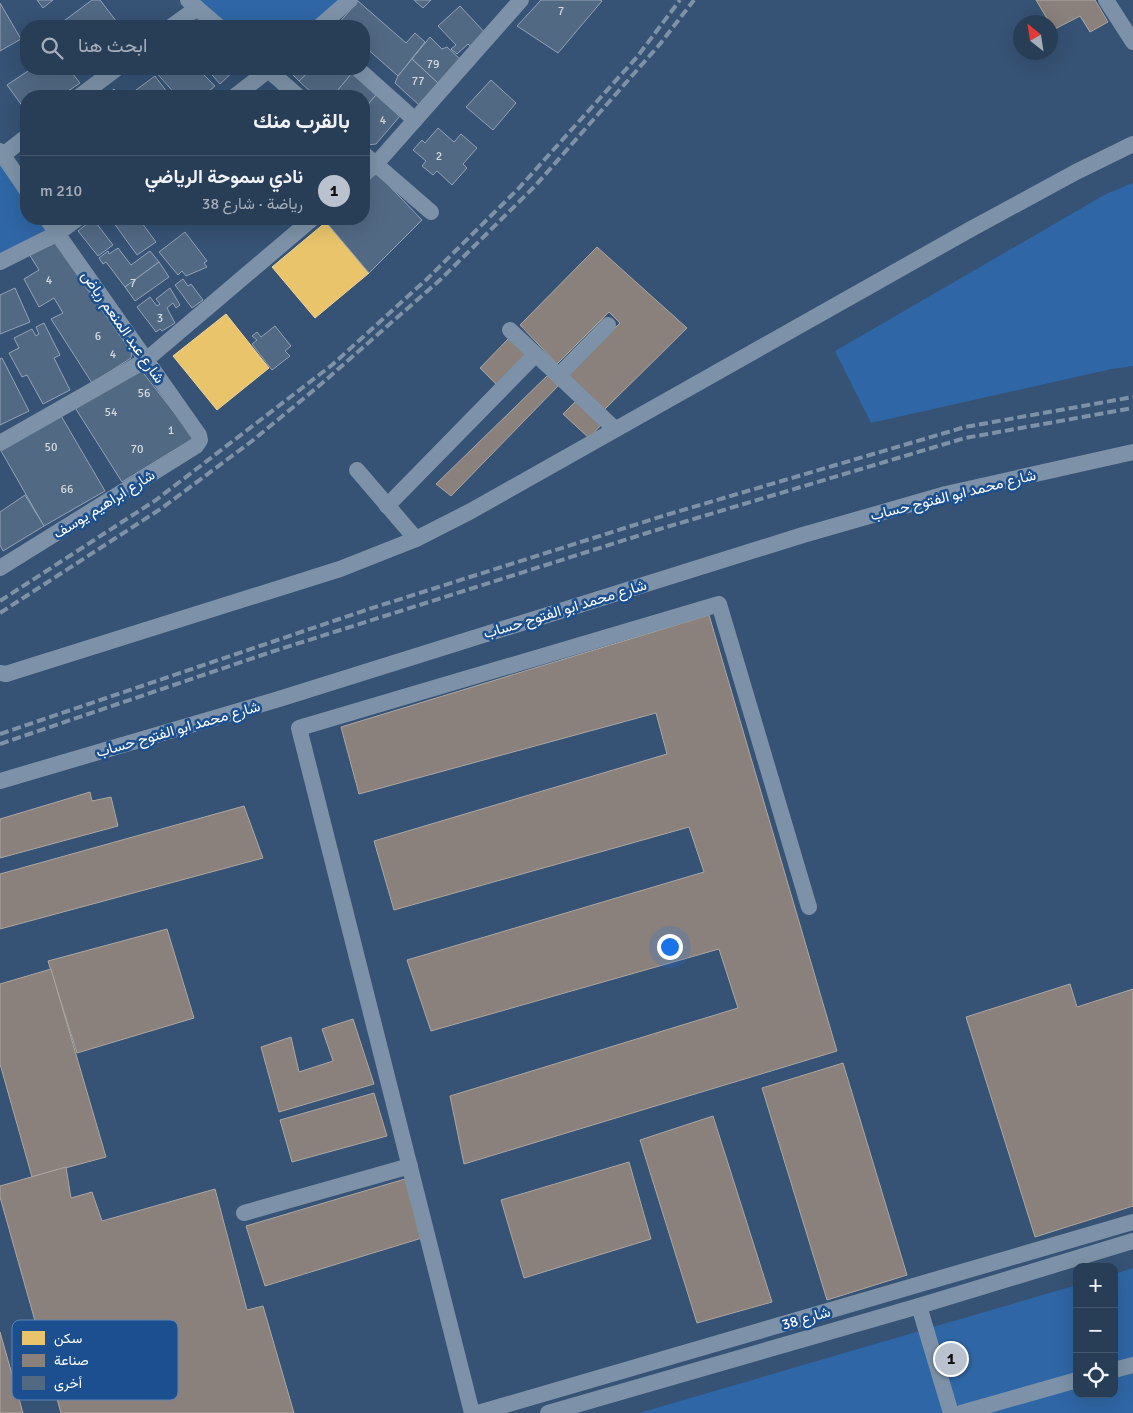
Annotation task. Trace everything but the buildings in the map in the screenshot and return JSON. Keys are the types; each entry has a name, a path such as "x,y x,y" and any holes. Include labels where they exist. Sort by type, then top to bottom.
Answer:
{"street":[{"path":"327,20 350,0"},
{"path":"370,162 415,120 521,0"},
{"path":"1106,0 1133,42"},
{"path":"177,20 192,4 211,20"},
{"path":"88,90 108,75"},
{"path":"242,90 261,75"},
{"path":"275,75 291,90"},
{"path":"365,75 415,120"},
{"path":"20,141 1,153 20,180"},
{"path":"0,673 6,674 340,569 416,539 471,511 971,229 1076,172 1133,144"},
{"path":"370,166 431,212"},
{"name":"شارع عبد المنعم رياض","path":"51,225 199,435"},
{"path":"0,262 58,234 69,225"},
{"path":"0,443 146,360 305,225"},
{"path":"558,375 608,324"},
{"path":"510,330 615,429"},
{"path":"388,506 536,354"},
{"name":"شارع ابراهيم يوسف","path":"0,568 196,446 200,440 199,435"},
{"name":"شارع محمد ابو الفتوح حساب","path":"0,781 279,699 803,535 946,494 1133,452"},
{"path":"356,470 416,539"},
{"path":"472,1413 299,728 718,604 810,908"},
{"path":"244,1213 410,1166"},
{"name":"شارع 38","path":"478,1413 1133,1222"},
{"name":"شارع 38","path":"548,1413 919,1306 1133,1241"},
{"path":"919,1306 951,1413"},
{"path":"666,1359 670,1378"},
{"path":"1118,1369 1133,1365"},
{"path":"961,1413 1073,1381"}],"shaded area":[{"path":"198,0 345,0 323,20 220,20"},
{"path":"0,144 20,175 20,225 52,225 55,230 0,256"},
{"path":"1133,183 1133,366 1112,369 871,423 835,351 1106,194"},
{"path":"1133,1268 1133,1413 639,1413 1073,1286 1073,1398 1118,1398 1118,1273"}],"railway":[{"path":"0,601 156,500 332,365 427,279 519,188 637,57 680,0"},
{"path":"0,613 162,508 252,441 320,385 440,280 535,186 660,44 694,0"},
{"path":"0,734 369,609 666,515 965,427 1133,397"},
{"path":"0,744 271,652 650,532 965,438 1133,408"}],"place":[{"name":"نادي سموحة الرياضي","path":"951,1359"}]}
